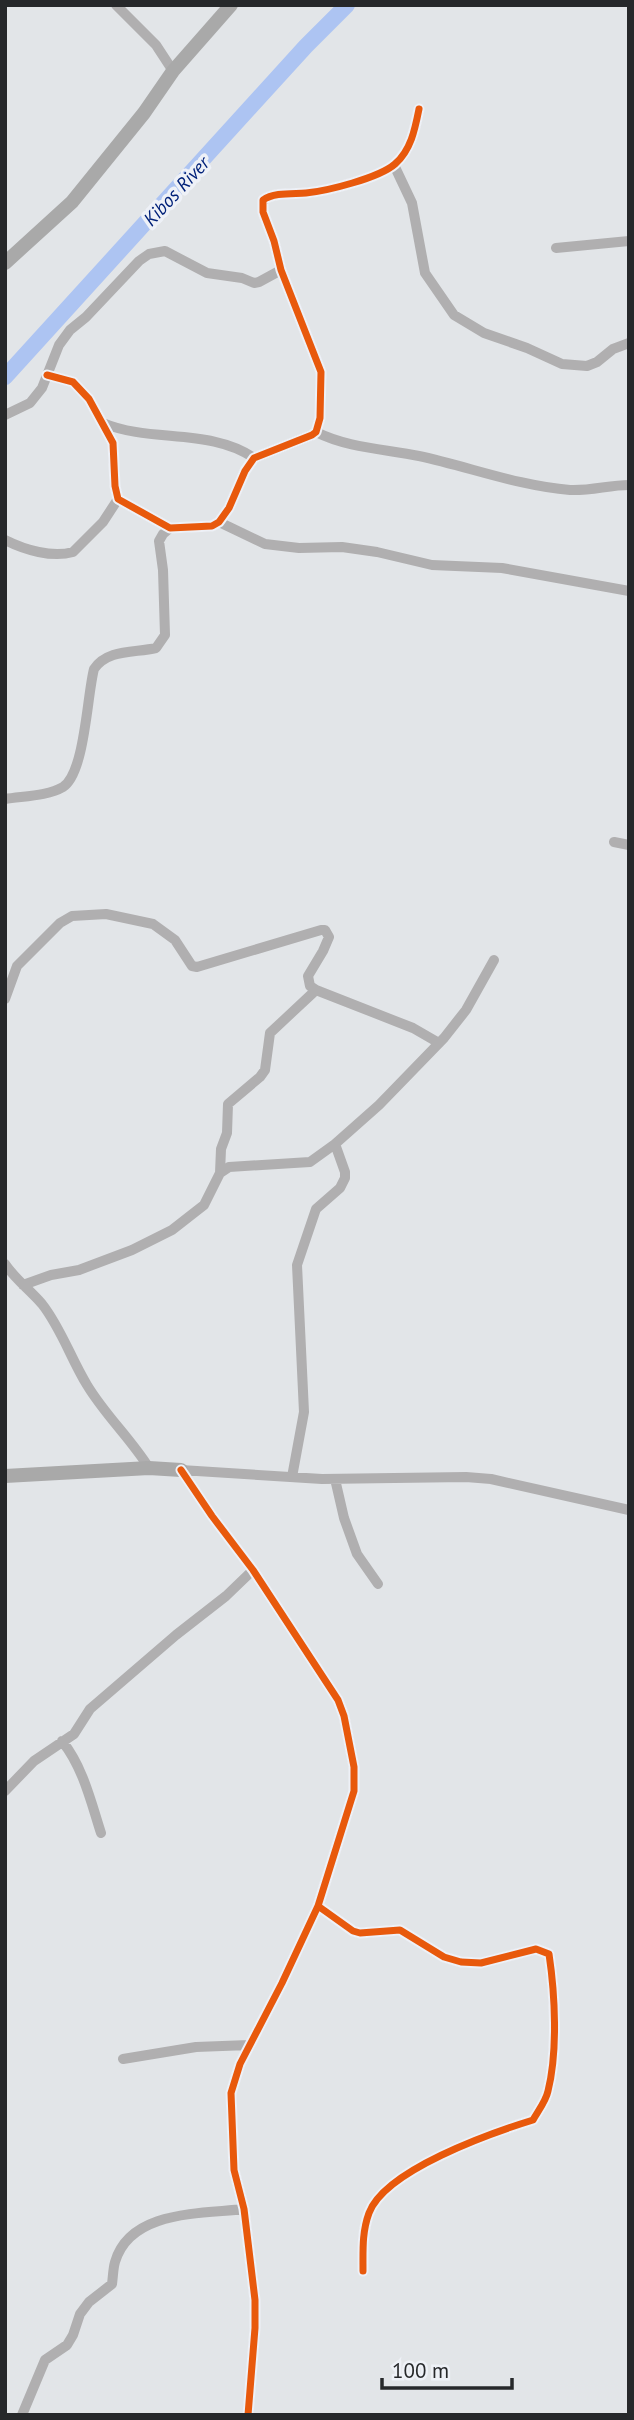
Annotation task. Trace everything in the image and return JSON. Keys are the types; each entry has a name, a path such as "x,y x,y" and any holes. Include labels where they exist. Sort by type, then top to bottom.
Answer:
{"main road":[{"path":"5,263 72,202 173,71 231,5"},
{"path":"5,1476 149,1468 181,1470"}],"street":[{"path":"116,5 156,45 173,71"},
{"path":"118,499 170,528 202,527 219,522 254,458 312,436 316,432 320,418 321,372 281,270 261,205 263,201 274,196 343,186 394,165 407,148 419,110"},
{"path":"394,165 412,203 425,273 454,315 484,333 562,364 587,366 597,362 613,349 629,343"},
{"path":"556,248 629,241"},
{"path":"5,415 30,403 41,388 59,345 70,330 149,254 165,251 207,273 242,278 254,283 281,270"},
{"path":"5,540 34,551 67,554 73,552 103,522 118,499 113,443 103,423 89,399 72,382 47,375"},
{"path":"103,423 117,429 200,439 245,452 254,458"},
{"path":"316,432 336,442 418,456 537,485 571,490 597,490 614,485 629,485"},
{"path":"219,522 265,544 299,548 342,547 432,565 502,568 629,591"},
{"path":"5,799 58,790 66,785 76,767 94,669 110,655 156,648 165,635 159,541 170,528"},
{"path":"614,842 629,845"},
{"path":"5,999 17,966 60,923 72,916 106,914 153,923 175,940 194,967 326,930 329,937 308,976 310,986 413,1028 439,1043"},
{"path":"220,1173 229,1167 310,1162 335,1144 379,1105 439,1043 467,1010 494,960"},
{"path":"23,1285 91,1266 132,1250 172,1230 204,1205 220,1173 221,1149 227,1133 228,1104 265,1070 270,1033 316,990"},
{"path":"292,1477 303,1412 297,1265 316,1209 340,1188 345,1178 335,1144"},
{"path":"7,1270 41,1303 89,1388 135,1445 149,1468"},
{"path":"181,1470 335,1479 491,1479 629,1510"},
{"path":"181,1470 253,1570 338,1700 355,1767 354,1791 318,1906 233,2081 230,2105 234,2170 243,2209 255,2300 248,2415"},
{"path":"335,1479 356,1554 378,1584"},
{"path":"5,1791 34,1761 74,1734 90,1709 176,1635 226,1597 253,1570"},
{"path":"62,1741 71,1753 84,1782 100,1833"},
{"path":"318,1906 353,1931 360,1933 400,1930 444,1957 461,1962 481,1963 536,1949 550,1954 554,2037 548,2092 533,2120 488,2134 400,2178 381,2192 370,2211 362,2239 363,2271"},
{"path":"124,2059 196,2048 249,2045"},
{"path":"22,2415 34,2389 40,2367 45,2360 67,2346 80,2314 89,2302 112,2284 116,2262 130,2237 143,2227 161,2219 243,2209"}],"waterway":[{"name":"Kibos River","path":"5,377 306,46 347,5"}],"cycle path":[{"path":"47,375 73,382 89,399 113,443 118,499 170,528 212,526 219,522 254,458 312,435 316,432 320,418 321,372 281,270 263,212 263,200 278,195 339,187 387,169 395,164 409,146 419,109"},
{"path":"181,1470 253,1570 338,1700 344,1716 354,1767 354,1791 318,1906 240,2064 231,2093 234,2170 244,2209 255,2300 248,2415"},
{"path":"318,1906 353,1931 360,1933 400,1930 444,1957 461,1962 481,1963 536,1949 549,1954 551,1970 554,2004 551,2075 547,2095 533,2120 441,2155 395,2182 379,2197 369,2213 364,2234 363,2271"}]}
